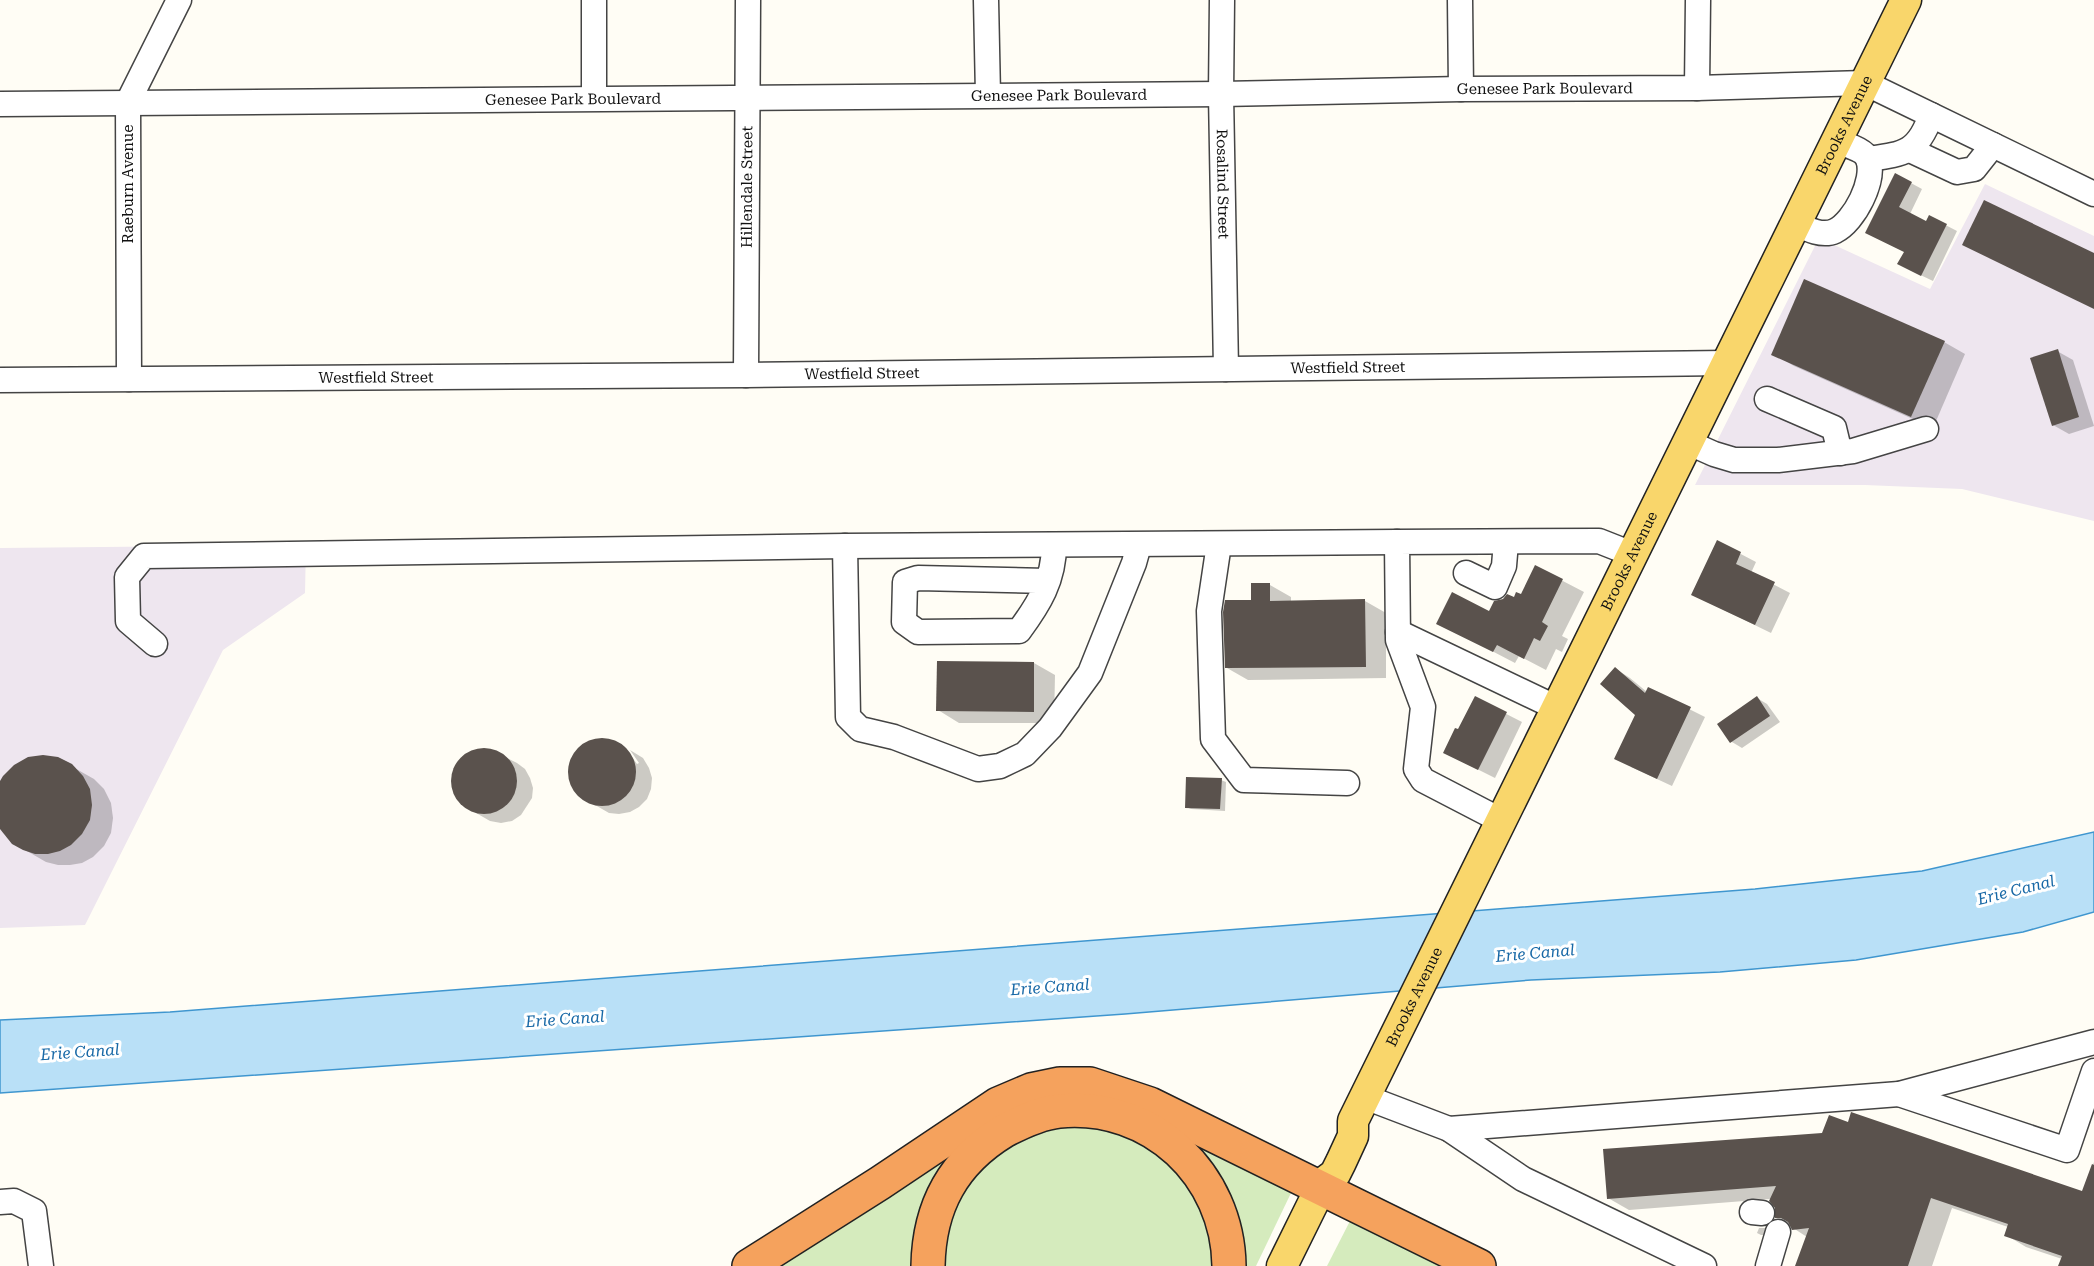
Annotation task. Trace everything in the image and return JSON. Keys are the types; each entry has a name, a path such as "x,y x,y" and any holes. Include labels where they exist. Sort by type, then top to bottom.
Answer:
{"highway":[{"path":"749,1266 880,1183 998,1104 1031,1090 1060,1084 1090,1084 1137,1098 1322,1185 1479,1266"},
{"path":"928,1266 932,1226 940,1199 953,1177 970,1156 1013,1126 1036,1116 1059,1111 1112,1115 1132,1122 1160,1136 1187,1158 1208,1186 1218,1209 1227,1244 1229,1266"}],"main road":[{"name":"Brooks Avenue","path":"1282,1266 1322,1185 1335,1174 1341,1162 1353,1136 1365,1097 1906,0"}],"street":[{"name":"Raeburn Avenue","path":"129,379 128,102 179,0"},
{"path":"594,0 594,98"},
{"name":"Hillendale Street","path":"747,0 747,375"},
{"path":"986,0 988,94"},
{"name":"Rosalind Street","path":"1222,0 1221,94 1226,369"},
{"path":"1460,0 1461,89"},
{"path":"1697,88 1698,0"},
{"name":"Genesee Park Boulevard","path":"0,104 988,94 1221,94 1461,89 1697,88 1864,83 2094,194"},
{"path":"1868,159 1893,156 1910,150 1920,140 1930,115"},
{"path":"1796,223 1817,233 1834,232 1852,217 1865,191 1869,171 1868,159 1863,153 1836,141"},
{"path":"1910,150 1958,172 1974,169 1993,145"},
{"name":"Westfield Street","path":"0,380 747,375 1726,363"},
{"path":"1767,399 1834,428 1840,453"},
{"path":"1688,442 1734,460 1778,460 1840,453 1926,429"},
{"path":"155,644 128,621 127,577 144,556 845,546 1599,541 1632,554"},
{"path":"1397,542 1398,640 1423,707 1416,769 1423,780 1499,826"},
{"path":"1466,573 1494,587 1504,566 1506,542"},
{"path":"845,546 848,717 860,729 894,737 978,769 1000,766 1025,753 1050,728 1090,673 1134,563 1139,544"},
{"path":"1219,544 1209,611 1213,739 1244,780 1347,783"},
{"path":"1047,581 918,578 906,582 904,622 918,632 1019,631 1039,603 1047,581 1054,561 1054,545"},
{"path":"1398,632 1557,708"},
{"path":"1449,1129 1899,1094 2094,1042"},
{"path":"1899,1094 2067,1150 2094,1071"},
{"path":"1365,1097 1449,1129 1523,1179 1704,1266"},
{"path":"0,1202 14,1201 34,1210 40,1266"},
{"path":"1767,1266 1778,1232"}],"shaded area":[{"path":"1985,184 2094,236 2094,521 1962,489 1865,485 1695,485 1819,238 1930,289"},
{"path":"306,545 305,593 223,650 85,925 0,928 0,548"}],"green space":[{"path":"1081,1123 1138,1136 1187,1173 1210,1223 1213,1266 940,1266 955,1198 977,1168 1026,1133"},
{"path":"1199,1139 1292,1186 1291,1193 1256,1266 1237,1266 1190,1150"},
{"path":"942,1157 950,1162 915,1266 773,1266"},
{"path":"1350,1221 1444,1266 1327,1266"}],"water":[{"name":"Erie Canal","path":"2094,832 2094,912 2023,932 1856,960 1720,972 1531,980 1125,1014 0,1093 0,1020 170,1012 1755,889 1922,871"}],"building":[{"path":"1895,173 1912,182 1899,207 1926,221 1929,215 1947,224 1921,276 1897,264 1904,252 1865,233"},
{"path":"1984,200 2094,253 2094,309 1962,245"},
{"path":"1804,279 1945,341 1911,417 1771,355"},
{"path":"2058,349 2079,417 2052,426 2030,358"},
{"path":"1717,540 1741,552 1736,564 1775,582 1755,625 1691,595"},
{"path":"1535,565 1563,579 1542,622 1548,626 1540,641 1534,638 1524,659 1497,645 1493,652 1436,624 1452,592 1489,611 1494,601 1503,599 1507,594 1514,597 1516,592 1521,594"},
{"path":"1251,583 1270,583 1270,601 1365,599 1366,667 1225,668 1223,612 1225,600 1251,600"},
{"path":"937,661 1034,662 1034,712 936,711"},
{"path":"1615,667 1645,693 1648,687 1691,707 1657,779 1614,759 1635,715 1600,684"},
{"path":"1475,696 1507,712 1478,770 1443,753"},
{"path":"1757,696 1770,716 1730,743 1717,724"},
{"path":"595,738 609,738 621,743 631,753 636,772 631,791 621,801 609,806 595,806 583,801 573,791 568,779 568,765 573,753 583,743"},
{"path":"484,748 497,750 512,763 517,781 515,794 502,809 484,814 471,812 456,799 451,781 453,768 466,753"},
{"path":"43,755 58,757 72,764 83,776 90,789 92,805 90,820 82,834 71,845 48,854 35,854 12,844 0,829 0,781 14,765 28,757"},
{"path":"1186,777 1222,778 1220,809 1185,808"},
{"path":"1851,1112 2082,1191 2092,1164 2094,1165 2094,1266 2058,1266 2062,1256 2004,1236 2008,1224 1931,1198 1908,1266 1795,1266 1809,1228 1792,1230 1788,1222 1775,1218 1775,1208 1769,1201 1776,1186 1607,1199 1603,1149 1822,1133 1829,1115 1848,1122"}]}
